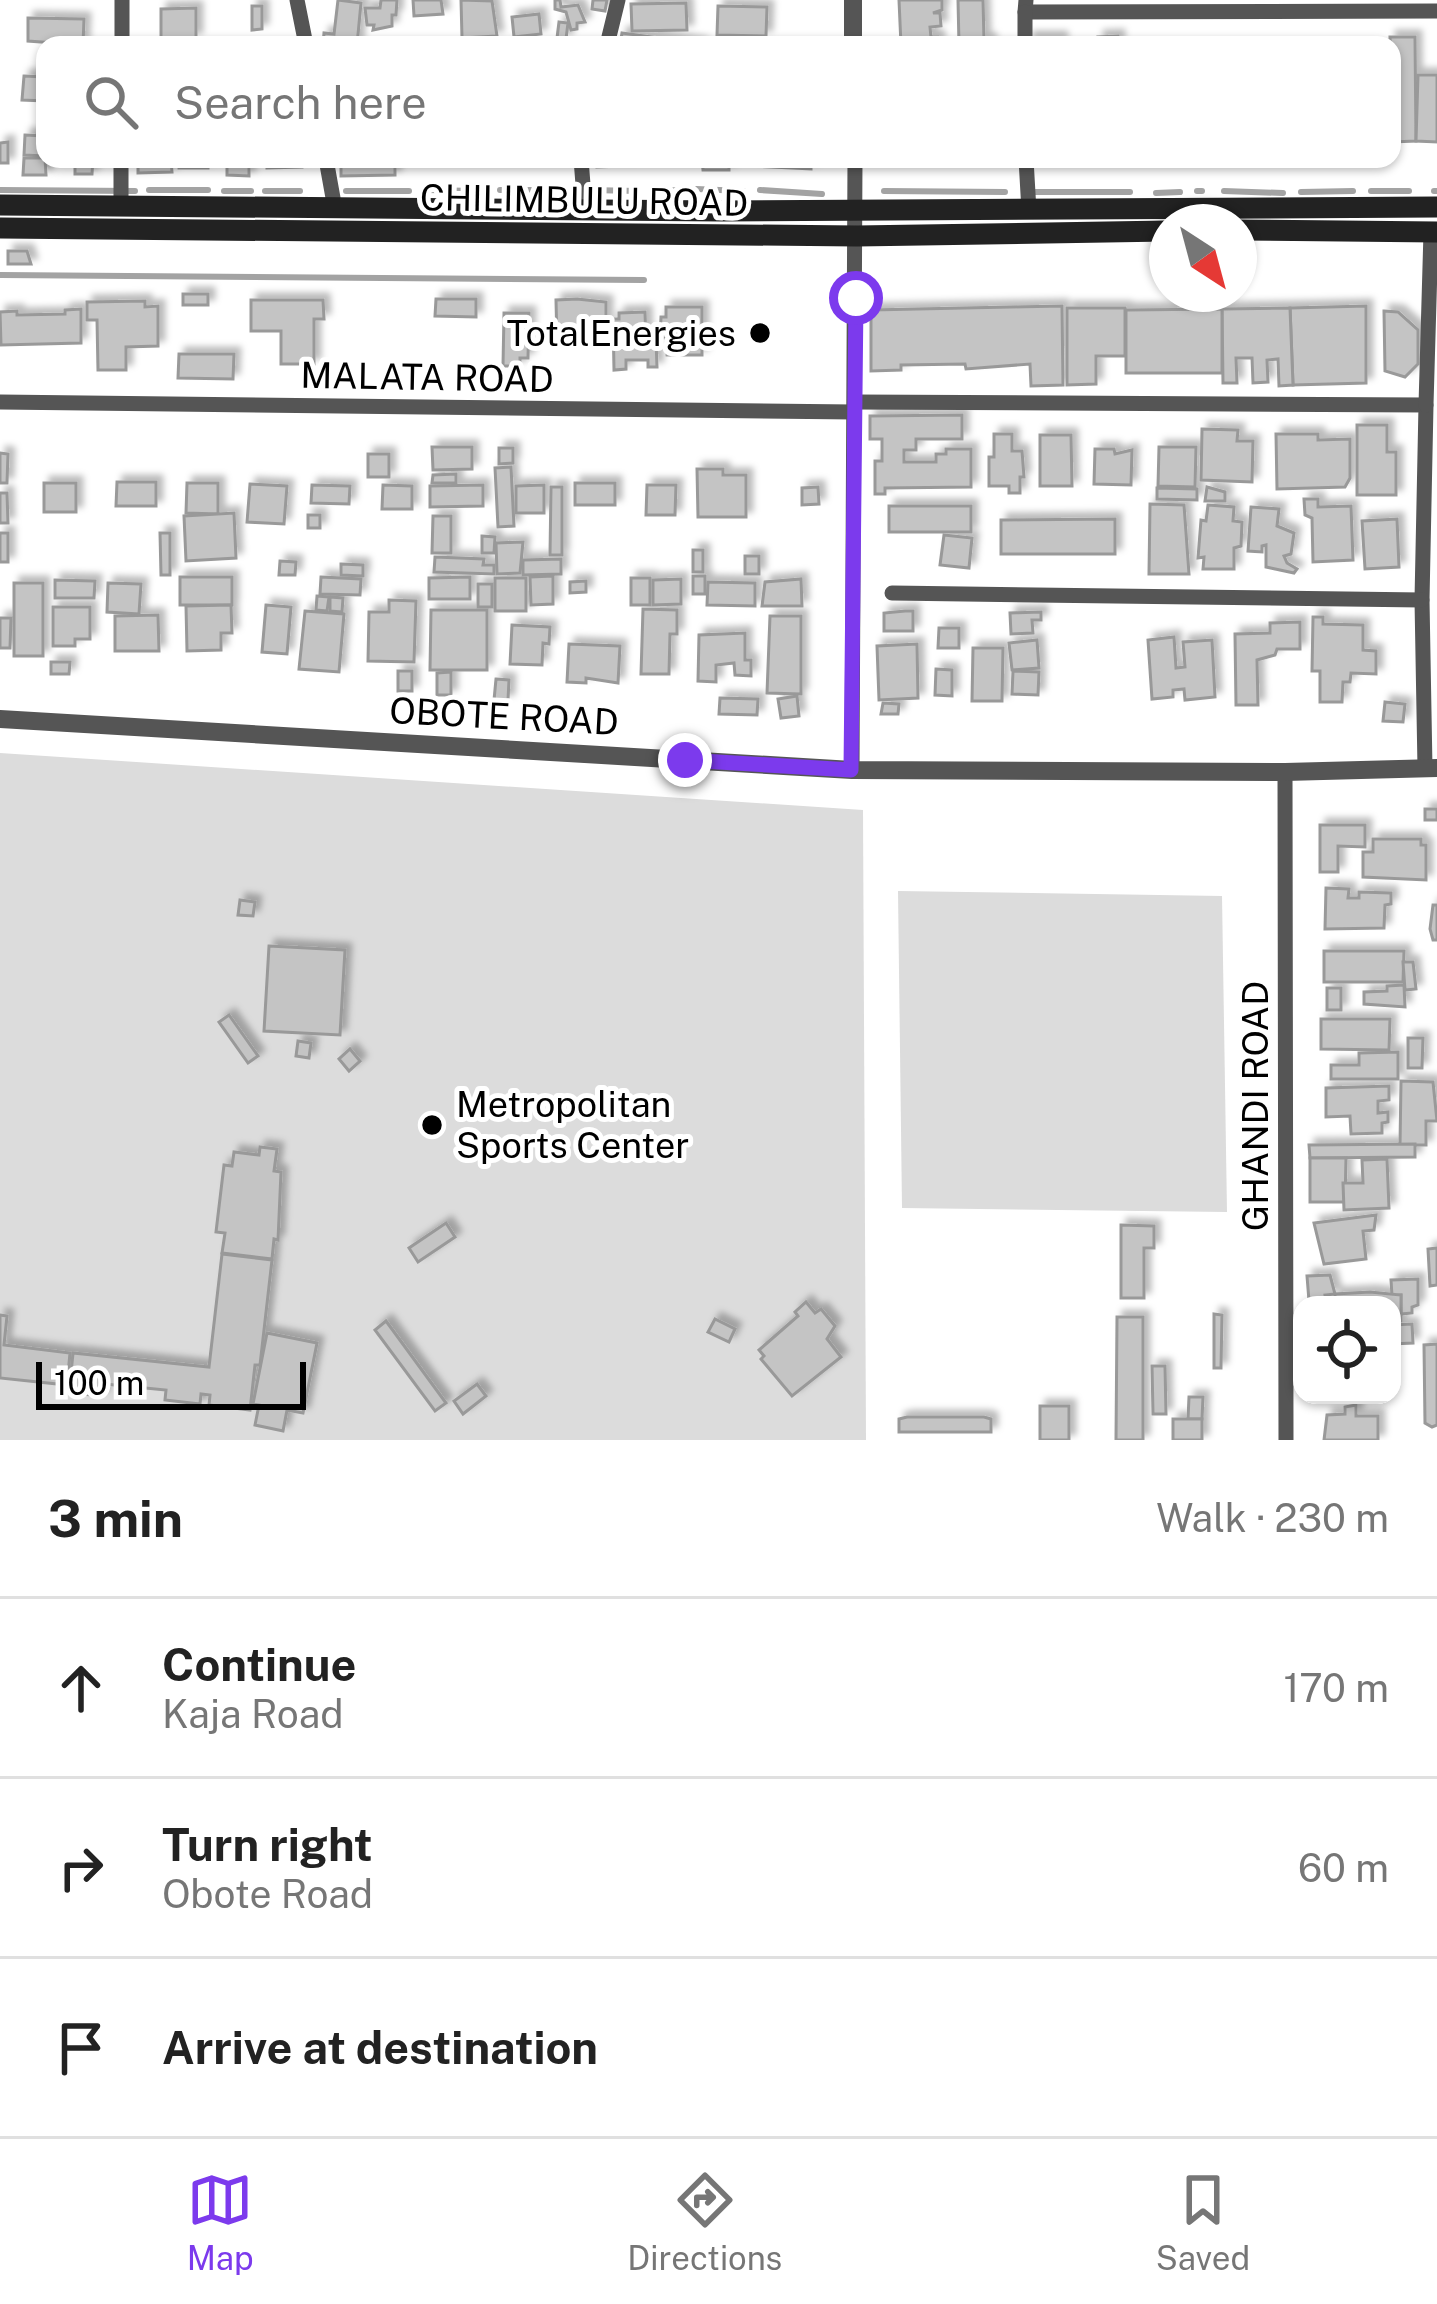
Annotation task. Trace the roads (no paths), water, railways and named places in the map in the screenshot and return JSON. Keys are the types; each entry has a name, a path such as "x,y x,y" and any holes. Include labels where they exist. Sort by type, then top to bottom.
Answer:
{"main road":[{"name":"CHILIMBULU ROAD","path":"0,206 856,211 1437,207"},
{"name":"CHILIMBULU ROAD","path":"0,228 857,236 1149,231"},
{"path":"1257,230 1434,232"}],"street":[{"path":"122,0 122,36"},
{"path":"297,0 303,36"},
{"path":"610,36 618,0"},
{"path":"853,0 853,36"},
{"path":"1025,36 1026,6 1437,11"},
{"path":"121,168 121,207"},
{"path":"328,168 335,208"},
{"path":"582,168 585,210"},
{"path":"851,770 855,168"},
{"path":"1027,168 1029,211"},
{"path":"1431,768 1422,600 1434,232"},
{"name":"MALATA ROAD","path":"0,402 854,407 1426,404"},
{"path":"892,592 1422,600"},
{"name":"OBOTE ROAD","path":"0,719 851,770 1431,768"},
{"name":"GHANDI ROAD","path":"1285,772 1286,1440"}],"waterway":[{"path":"696,189 743,191"},
{"path":"0,190 135,191"},
{"path":"149,190 208,190"},
{"path":"427,190 477,191"},
{"path":"500,190 565,190"},
{"path":"589,190 638,191"},
{"path":"652,191 682,190"},
{"path":"760,190 822,194"},
{"path":"224,191 251,191"},
{"path":"265,191 300,191"},
{"path":"346,191 409,191"},
{"path":"884,191 1005,192"},
{"path":"1197,191 1202,191"},
{"path":"1224,191 1283,193"},
{"path":"1301,192 1353,191"},
{"path":"1371,191 1409,191"},
{"path":"1032,192 1130,192"},
{"path":"1156,193 1180,192"},
{"path":"0,275 644,280"}],"place":[{"name":"TotalEnergies","path":"760,333"},
{"name":"Metropolitan Sports Center","path":"432,1125"}]}
